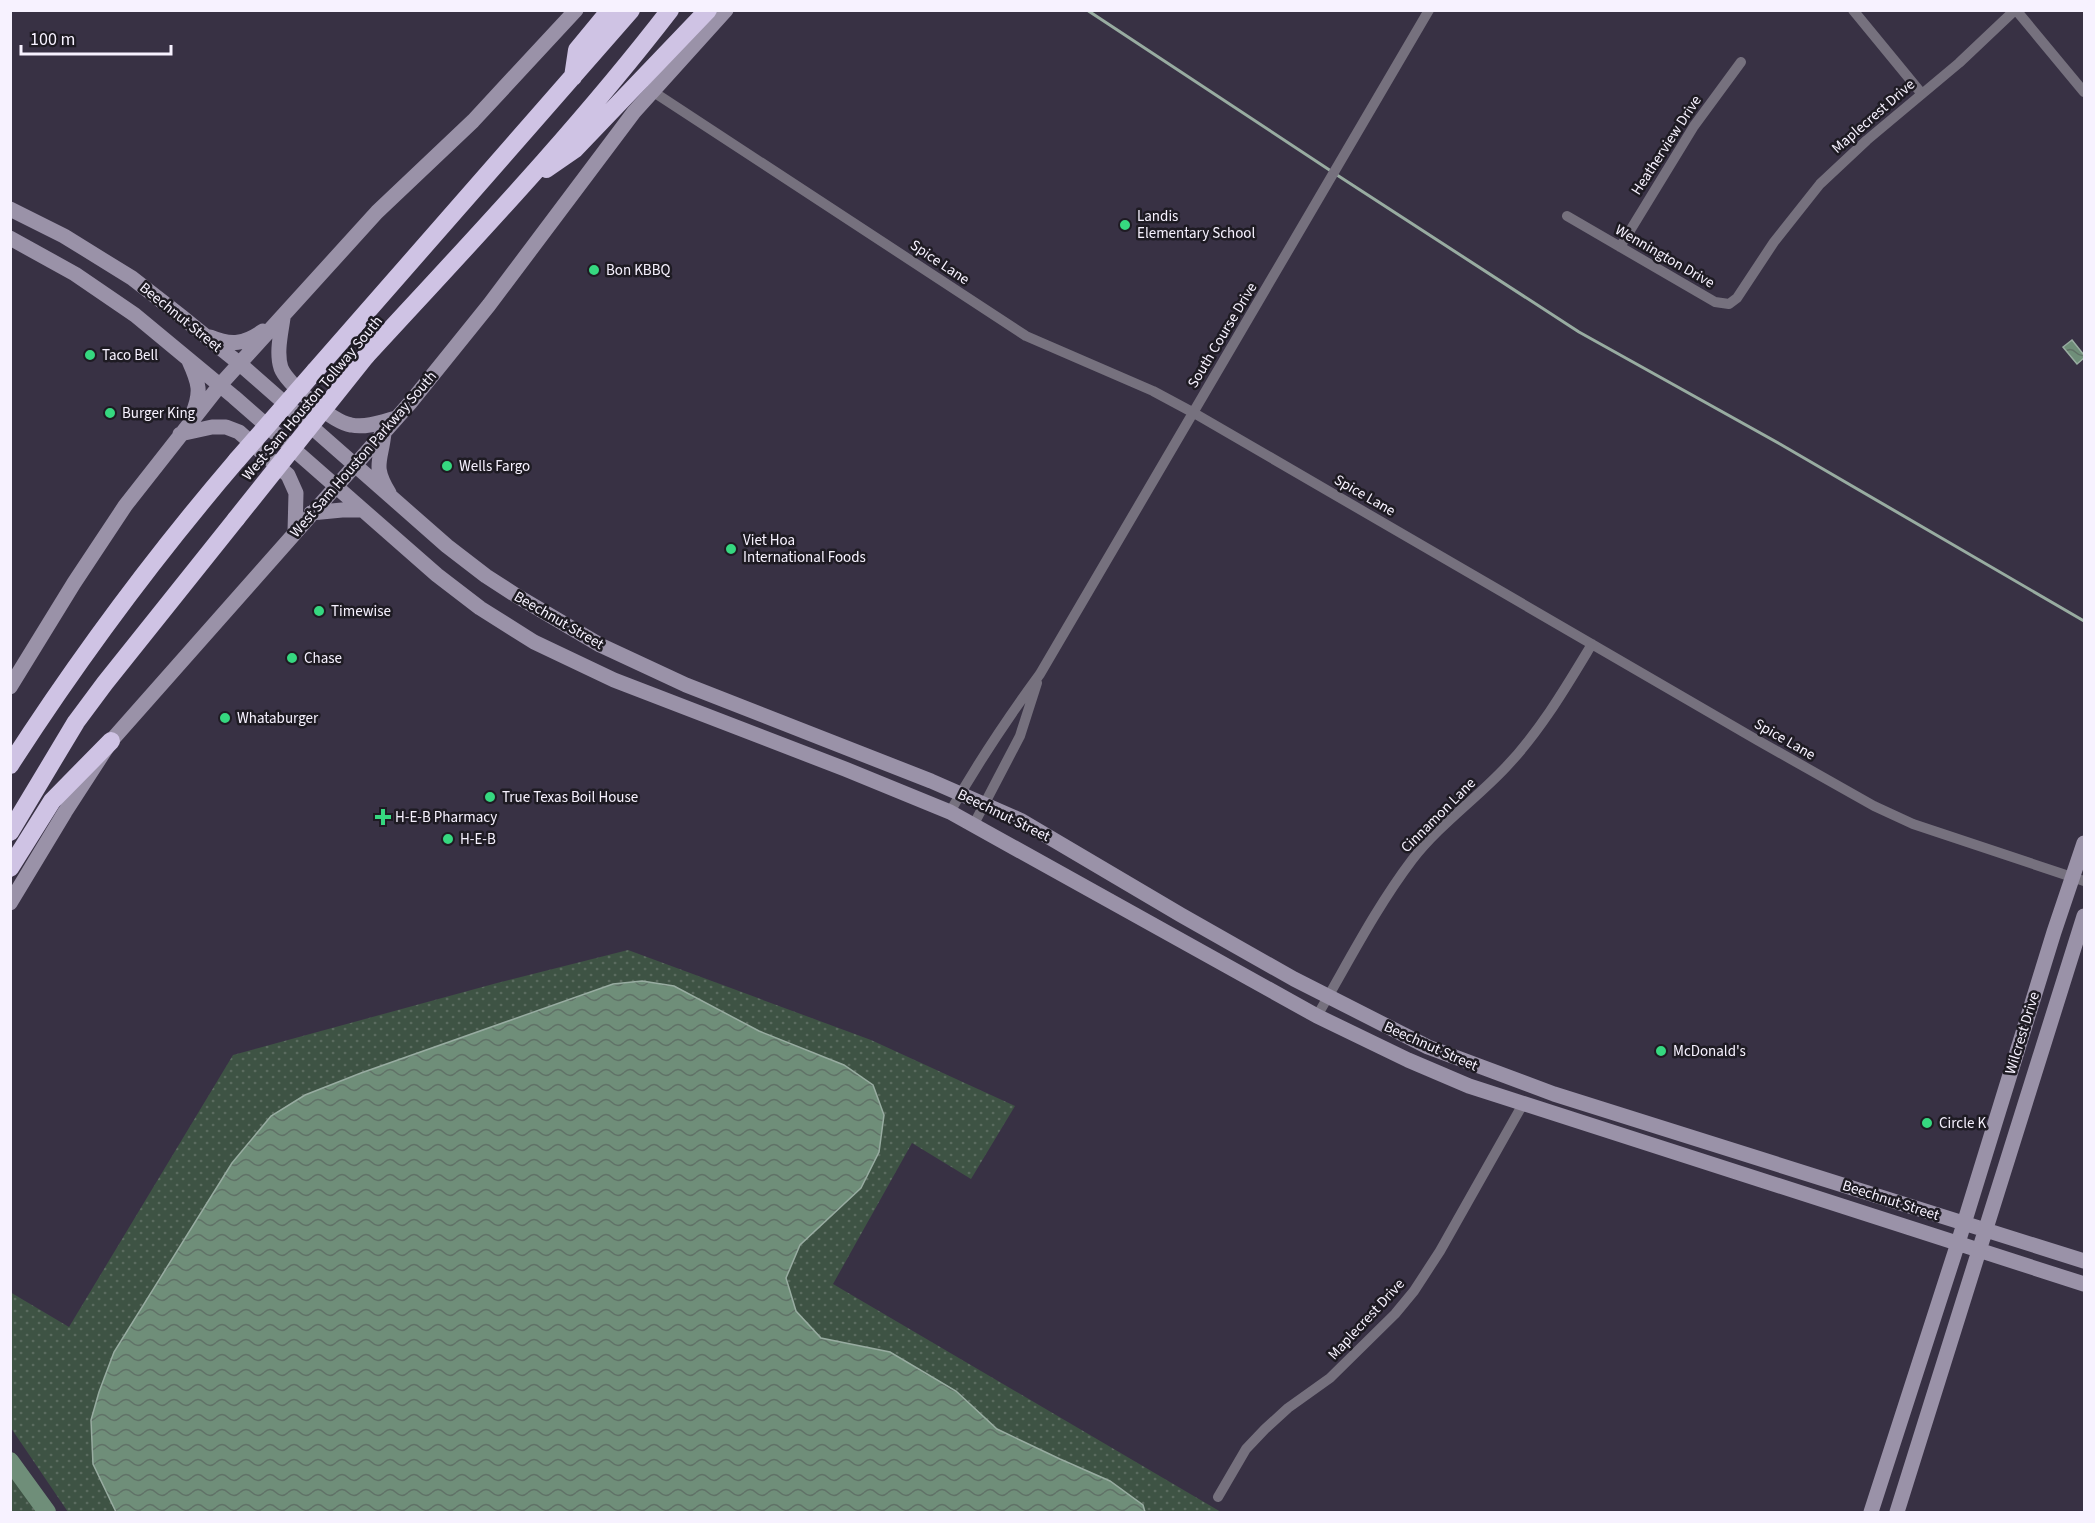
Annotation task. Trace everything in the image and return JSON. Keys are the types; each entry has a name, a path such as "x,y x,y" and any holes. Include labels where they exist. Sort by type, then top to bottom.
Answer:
{"highway":[{"path":"573,77 577,50 610,10"},
{"name":"West Sam Houston Tollway South","path":"10,765 65,682 118,608 174,536 237,460 631,10"},
{"name":"West Sam Houston Tollway South","path":"10,832 82,714 366,356 525,183 632,60 670,10"},
{"path":"525,183 574,149 708,10"},
{"path":"10,868 52,801 111,741"}],"main road":[{"path":"10,687 118,515 220,385 377,212 473,121 576,10"},
{"name":"West Sam Houston Parkway South","path":"10,903 111,741 397,418 489,305 588,171 652,92 726,10"},
{"name":"Beechnut Street","path":"10,209 64,236 132,278 240,364 426,530 486,576 600,645 677,681 961,793 1020,820 1181,915 1328,997 1428,1047 1566,1098 2085,1261"},
{"name":"Beechnut Street","path":"10,238 75,274 116,301 220,385 437,575 480,608 534,642 588,669 950,812 1317,1016 1469,1086 2085,1284"},
{"path":"116,301 132,278"},
{"path":"202,333 229,343 248,341 283,318"},
{"path":"283,318 279,356 281,368 285,376 304,394 328,415 353,426 397,418"},
{"path":"183,430 198,399 199,389 188,358"},
{"path":"183,430 226,427 239,432 288,474 296,493 295,532"},
{"path":"384,432 379,455 379,472 396,503"},
{"path":"311,513 363,510"},
{"path":"588,669 600,645"},
{"path":"749,733 755,713"},
{"name":"Wilcrest Drive","path":"1871,1512 1958,1243 2015,1054 2078,879 2085,843"},
{"path":"1168,934 1181,915"},
{"name":"Wilcrest Drive","path":"1897,1512 2085,916"},
{"path":"2015,1054 2040,1060"},
{"path":"1523,1104 1532,1096 1558,1104 1566,1098"},
{"path":"1632,1139 1638,1120"},
{"path":"1785,1188 1791,1168"},
{"path":"1902,1416 1924,1424"}],"street":[{"name":"South Course Drive","path":"950,812 1003,725 1040,674 1429,10"},
{"path":"1853,10 1922,94"},
{"path":"2015,10 2085,93"},
{"name":"Maplecrest Drive","path":"1764,256 1788,222 1820,184 1867,140 1959,63 2015,10"},
{"name":"Heatherview Drive","path":"1620,247 1694,126 1741,62"},
{"name":"Spice Lane","path":"652,92 1018,331 1041,344 1153,391 1194,413 1874,806 1913,824 2078,879"},
{"name":"Wennington Drive","path":"1567,216 1714,302 1729,304 1737,298 1764,256"},
{"name":"Cinnamon Lane","path":"1317,1016 1381,904 1414,858 1525,747 1559,700 1592,644"},
{"name":"South Course Drive","path":"974,824 1020,736 1040,674"},
{"name":"Maplecrest Drive","path":"1218,1497 1246,1449 1265,1429 1288,1408 1330,1378 1395,1314 1414,1291 1440,1251 1523,1104"}],"shaded area":[{"path":"628,950 871,1040 1015,1106 971,1179 912,1143 833,1284 1221,1512 68,1512 11,1428 10,1292 69,1327 233,1055"},
{"path":"11,1475 39,1512 11,1512"}],"water":[{"path":"2072,340 2084,355 2084,358 2077,364 2063,347"},
{"path":"642,981 674,986 759,1031 844,1065 873,1085 884,1115 879,1152 861,1188 800,1245 786,1278 796,1311 821,1338 890,1352 956,1391 997,1429 1110,1481 1143,1505 1145,1512 116,1512 93,1464 91,1420 114,1352 232,1163 271,1116 305,1095 361,1073 613,984"}],"waterway":[{"path":"1087,10 1331,171"},
{"path":"1337,175 1579,332 1780,444 2084,621"},
{"path":"10,1461 47,1512"}],"place":[{"name":"Landis Elementary School","path":"1125,225"},
{"name":"Bon KBBQ","path":"594,270"},
{"name":"Taco Bell","path":"90,355"},
{"name":"Burger King","path":"110,413"},
{"name":"Wells Fargo","path":"447,466"},
{"name":"Viet Hoa International Foods","path":"731,549"},
{"name":"Timewise","path":"319,611"},
{"name":"Chase","path":"292,658"},
{"name":"Whataburger","path":"225,718"},
{"name":"True Texas Boil House","path":"490,797"},
{"name":"H-E-B Pharmacy","path":"383,817"},
{"name":"H-E-B","path":"448,839"},
{"name":"McDonald's","path":"1661,1051"},
{"name":"Circle K","path":"1927,1123"}]}
